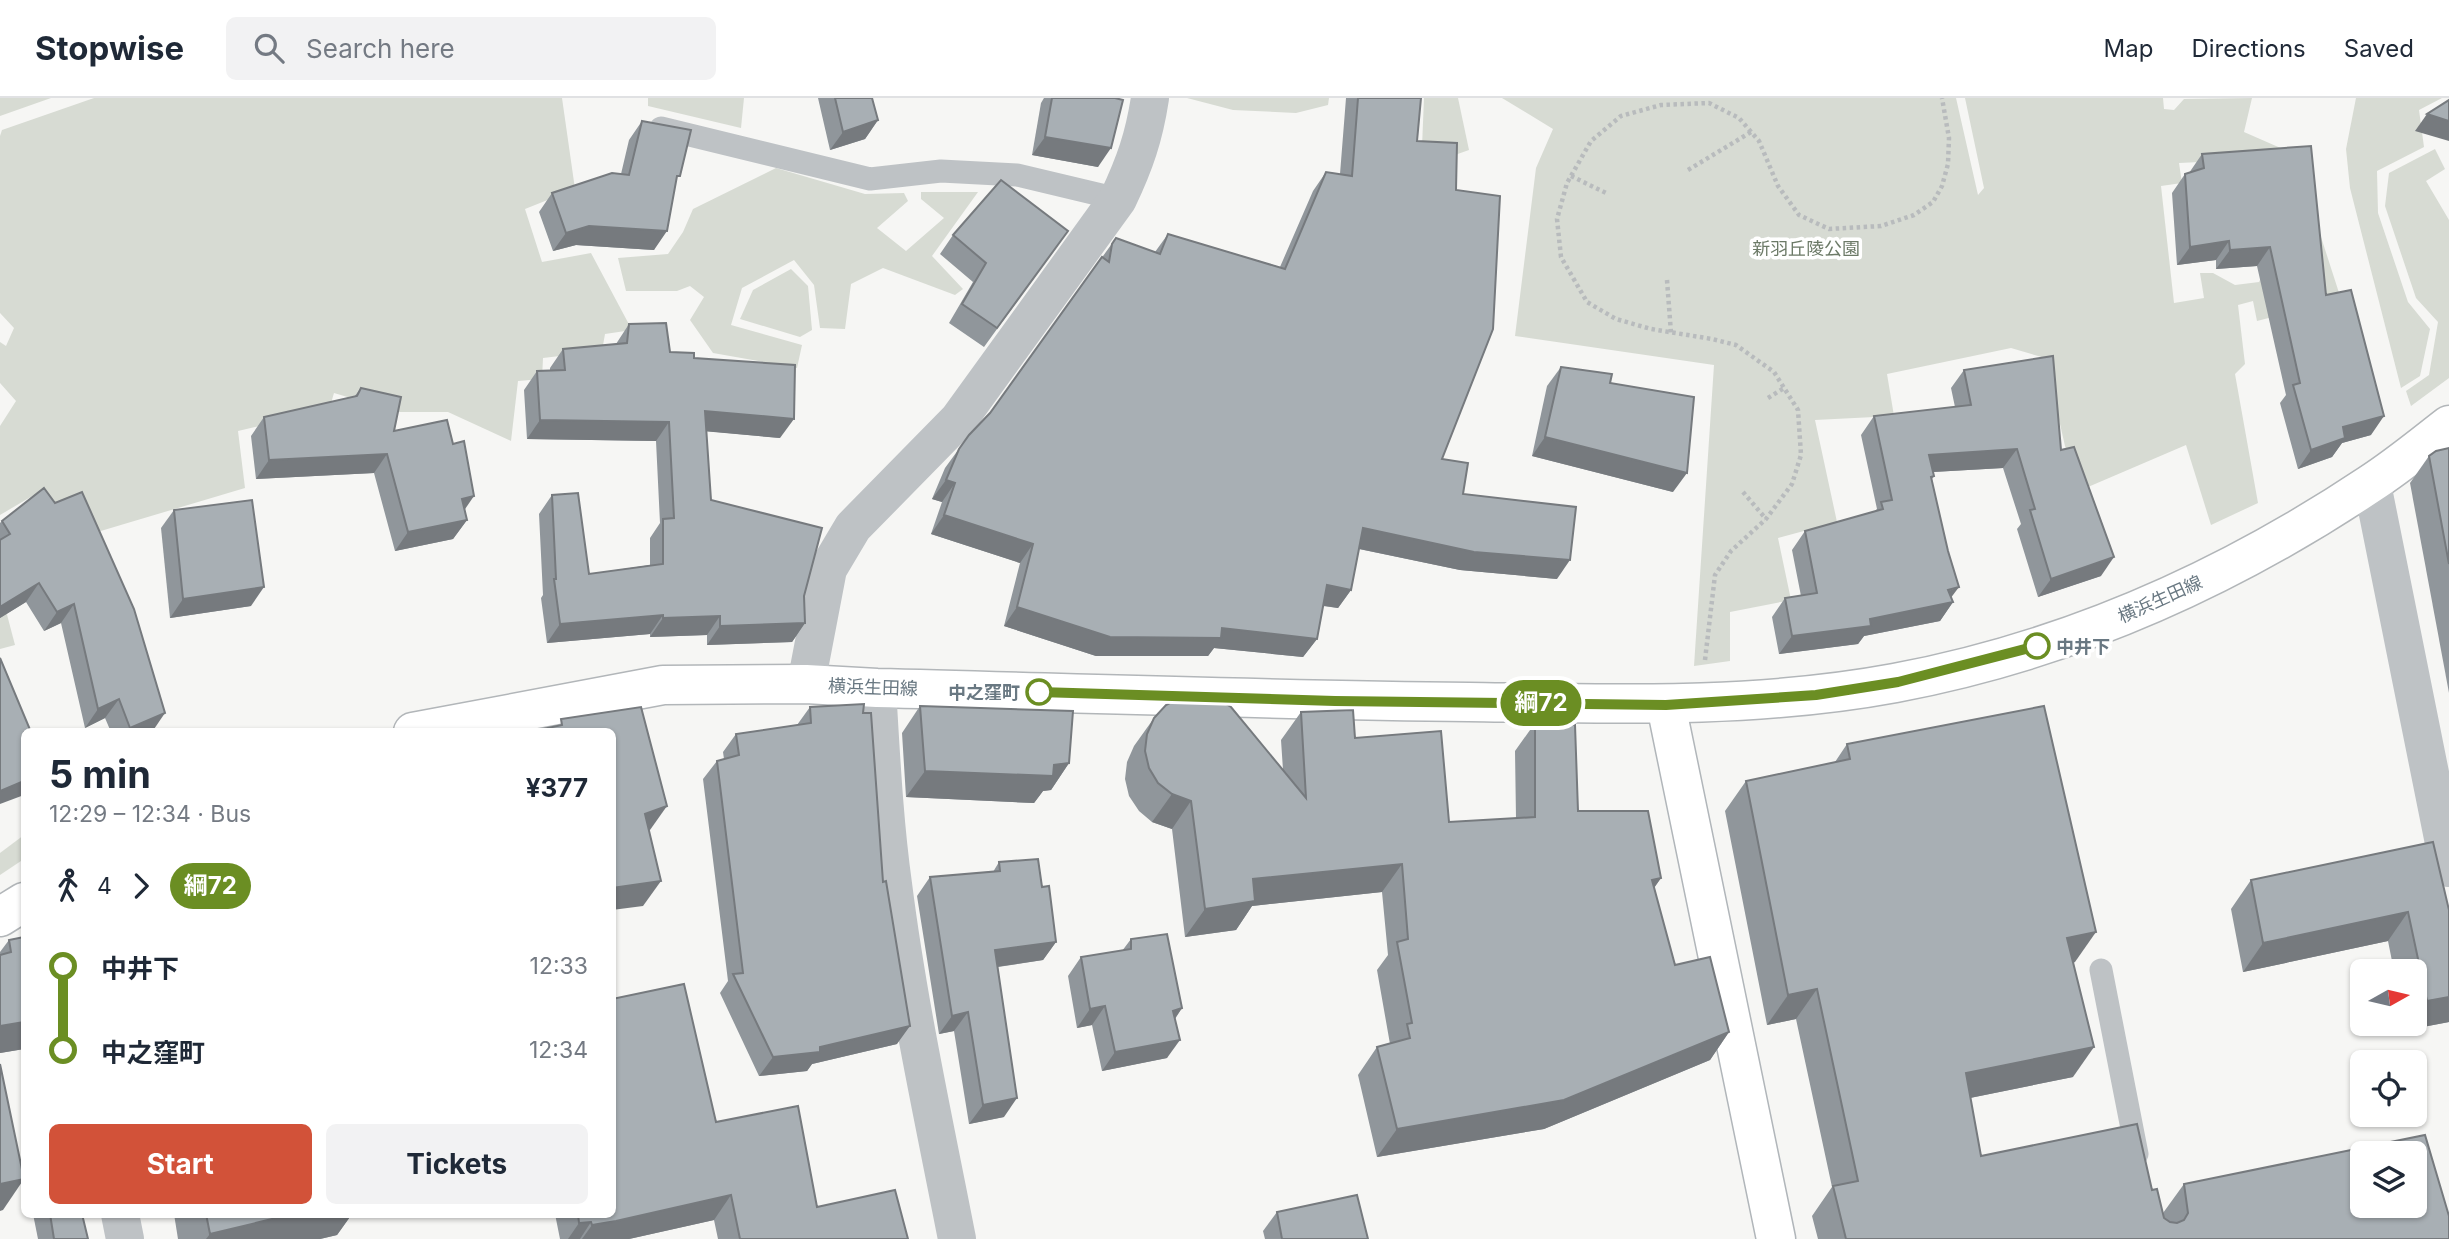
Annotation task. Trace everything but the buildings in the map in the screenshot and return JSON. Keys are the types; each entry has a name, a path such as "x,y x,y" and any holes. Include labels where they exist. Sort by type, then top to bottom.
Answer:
{"main road":[{"name":"横浜生田線","path":"434,728 663,685 806,684 1335,701 1683,704 1816,695 1898,682 2041,645 2136,612 2242,561 2372,484 2449,425"},
{"path":"1683,704 1776,1239"},
{"path":"0,917 21,904"}],"street":[{"path":"806,684 828,569 853,527 959,419 1118,199 1144,135 1150,98"},
{"path":"2372,484 2449,868"},
{"path":"877,688 885,820 893,887 932,1120 957,1239"},
{"path":"121,1218 125,1239"}],"lane":[{"path":"643,124 870,179 941,171 1017,176 1118,199"},
{"path":"2101,970 2141,1172"}],"path":[{"path":"1683,704 1715,575 1731,551 1766,519 1792,484 1801,455 1798,410 1774,372 1736,345 1616,320 1587,302 1561,257 1557,219 1571,176 1591,141 1621,116 1661,105 1709,103 1739,118 1759,141 1778,186 1799,215 1829,229 1881,226 1914,215 1933,202 1942,186 1948,164 1949,138 1942,98"},
{"path":"1688,170 1751,132"},
{"path":"1571,176 1608,194"},
{"path":"1667,280 1671,333"},
{"path":"1768,398 1784,388"},
{"path":"1743,492 1766,519"}],"green space":[{"path":"0,98 51,98 0,116"},
{"path":"94,98 562,98 575,189 525,209 542,262 591,253 632,330 605,334 602,351 543,358 542,379 518,381 511,441 448,412 398,412 334,393 329,410 238,431 245,488 94,533 47,513 34,495 0,515 0,426 16,401 0,383 0,342 6,346 14,328 0,313 0,136 2,130"},
{"path":"648,98 744,98 741,128 648,106"},
{"path":"1187,98 1329,98 1328,105 1296,113 1233,110"},
{"path":"1424,98 1458,98 1469,150 1452,156 1422,147"},
{"name":"新羽丘陵公園","path":"1502,98 1956,98 1978,195 1984,188 1965,98 2163,98 2164,109 2174,110 2184,99 2252,98 2244,132 2301,157 2179,163 2182,183 2161,186 2174,303 2204,298 2200,273 2213,273 2235,285 2259,282 2269,262 2311,206 2341,299 2257,321 2253,301 2238,305 2245,364 2235,374 2258,503 2211,525 2186,445 2081,490 2065,446 2045,358 2011,348 1887,374 1894,416 1815,420 1837,522 1778,538 1791,600 1730,612 1730,661 1694,666 1714,365 1515,336 1536,168 1553,129"},
{"path":"2356,98 2442,98 2419,110 2424,147 2377,171 2378,213 2408,302 2430,329 2420,376 2401,388 2350,188 2346,149"},
{"path":"2435,149 2445,169 2426,181 2449,220 2449,378 2411,406 2406,391 2429,375 2438,322 2416,298 2385,206 2389,173"},
{"path":"776,168 865,194 904,193 908,201 877,228 906,251 944,218 921,199 921,192 978,192 932,256 963,289 955,295 883,268 851,284 845,329 820,328 814,285 794,260 742,288 731,325 802,345 797,368 713,353 690,320 704,297 690,286 677,291 626,291 618,258 668,254 683,232 693,209"},
{"path":"791,269 808,286 812,330 800,337 740,319 753,290"},
{"path":"0,588 15,645 0,649"},
{"path":"21,837 21,861 0,875 0,853"}],"bus line":[{"name":"綱72","path":"1039,692 1335,701 1666,705 1816,695 1898,682 2037,646"}],"place":[{"name":"中井下","path":"2037,646"},
{"name":"中之窪町","path":"1039,692"}]}
